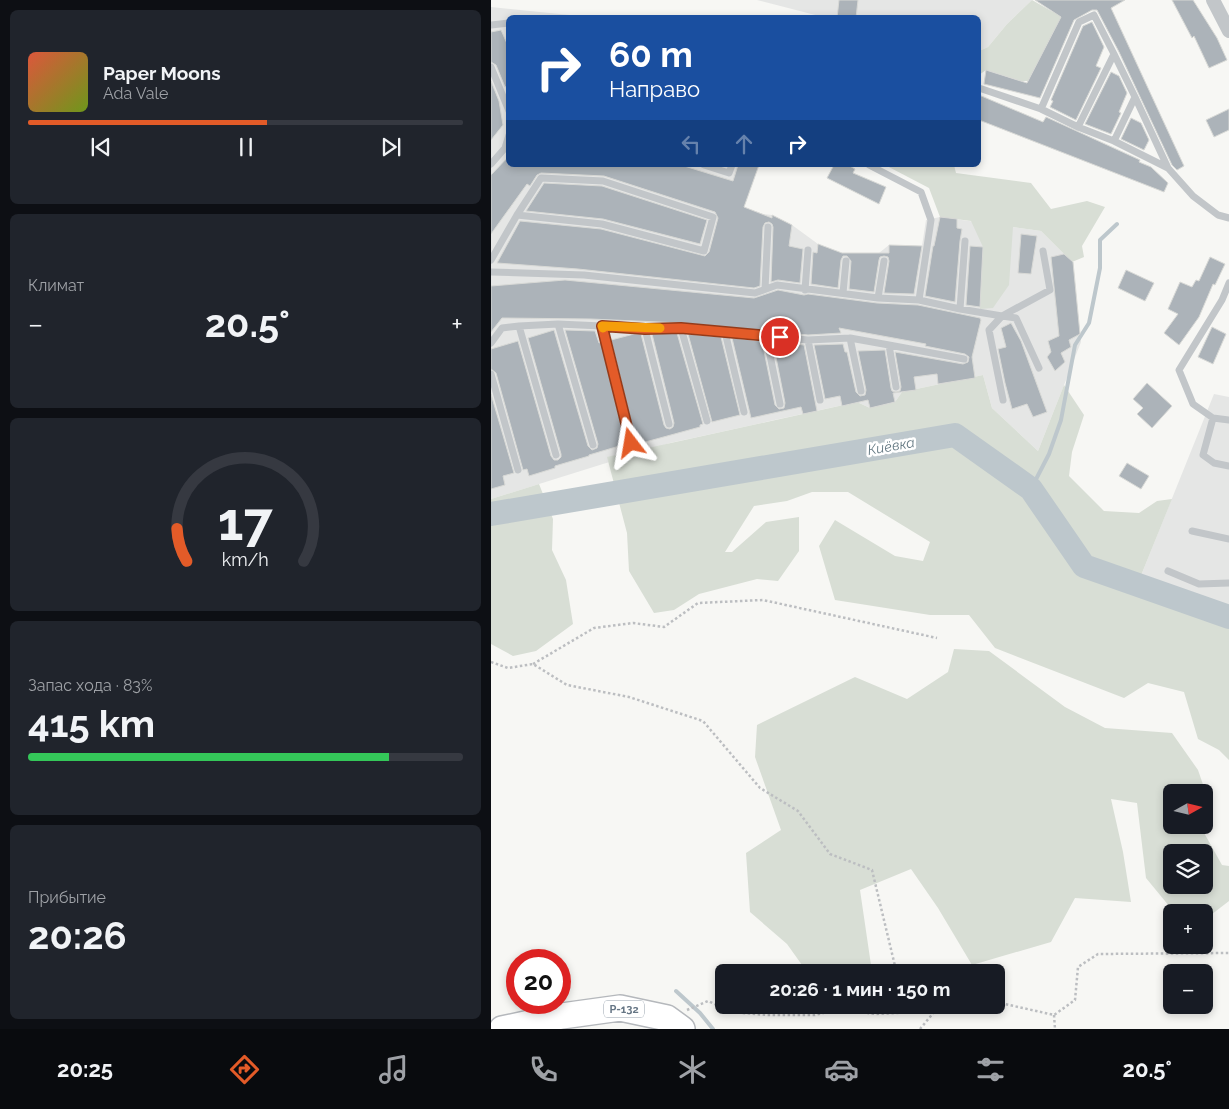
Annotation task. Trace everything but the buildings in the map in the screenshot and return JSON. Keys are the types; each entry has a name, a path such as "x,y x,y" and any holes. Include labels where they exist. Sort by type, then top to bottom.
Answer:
{"highway":[{"name":"Р-132","path":"502,1029 562,1016 620,1008 682,1020"}],"street":[{"path":"1213,0 1229,31"}],"lane":[{"path":"1041,110 1079,22 1094,15 1168,168 1193,196 1218,215 1229,218"},
{"path":"491,26 506,24"},
{"path":"1077,127 1114,54"},
{"path":"491,67 505,94"},
{"path":"981,89 1041,110 1077,127 1114,141 1168,168"},
{"path":"1114,141 1135,97"},
{"path":"491,164 506,145"},
{"path":"710,167 729,173 731,167"},
{"path":"873,167 921,192 931,220 919,300"},
{"path":"491,260 517,215 541,178 603,181 713,217 704,251 602,224 517,215"},
{"path":"765,289 768,227"},
{"path":"960,309 965,241"},
{"path":"805,290 808,250"},
{"path":"1003,400 989,330 1002,316 1049,290 1043,251"},
{"path":"843,293 845,261"},
{"path":"878,298 884,261"},
{"path":"491,272 584,275 755,293 777,285 878,298 919,300 1016,318 1039,368"},
{"path":"1229,283 1222,300 1179,370 1193,404 1213,418 1229,420"},
{"path":"559,324 593,445"},
{"path":"491,343 502,328 519,326 559,324 645,329 681,328 808,340 850,338 964,360"},
{"path":"519,326 556,455"},
{"path":"602,326 631,443"},
{"path":"681,328 707,421"},
{"path":"645,329 669,424"},
{"path":"725,332 744,412"},
{"path":"766,336 781,404"},
{"path":"850,338 861,391"},
{"path":"808,340 821,400"},
{"path":"889,345 896,387"},
{"path":"491,374 518,470"},
{"path":"1213,418 1203,455 1214,462 1229,466"},
{"path":"1192,531 1229,539"},
{"path":"1168,571 1199,584 1229,582"}],"path":[{"path":"491,662 508,668 533,664 594,628 633,623 664,627 699,603 763,600 937,638"},
{"path":"533,664 567,685 629,697 703,721 760,788 798,811 830,854 872,870 895,964"},
{"path":"1054,1016 1075,1000 1078,967 1098,954 1229,953"},
{"path":"682,1020 689,1010 708,1001 715,1004"},
{"path":"1005,1004 1054,1016"},
{"path":"750,1014 815,1016 822,1014"},
{"path":"920,1029 932,1014"},
{"path":"1054,1016 1055,1029"}],"shaded area":[{"path":"757,0 1032,0 1007,24 988,47 981,50 981,15 815,15"},
{"path":"1032,0 1053,12 1070,0 1028,81 1021,81 986,70 981,74 981,50 988,47 1007,24"},
{"path":"491,7 569,15 506,15 506,167 758,167 744,207 763,214 772,215 792,225 818,244 841,253 879,253 889,245 922,246 926,220 940,217 1041,231 1072,262 1081,342 1038,451 992,408 983,375 902,392 895,402 870,408 857,402 670,443 491,499"},
{"path":"889,167 954,167 956,173 1031,183 1051,209 1087,201 1105,207 1082,246 1084,257 1072,262 1041,231 1013,227 1009,285 993,308 980,309 983,247 971,221 940,217 929,188"},
{"path":"983,375 992,408 1038,451 1064,385 1084,415 1072,452 1069,476 1104,511 1139,513 1157,501 1172,499 1140,578 1194,602 1229,606 1229,760 1219,750 1198,739 1184,692 1148,683 1124,698 995,648 969,615 930,615 835,600 819,546 835,520 895,556 923,561 930,542 848,492 812,492 787,501 754,506 725,552 732,552 766,522 799,517 799,551 778,581 757,579 699,594 674,610 654,613 629,571 627,533 607,457 857,402 870,408 895,402 902,392"},
{"path":"1214,394 1229,397 1229,606 1194,602 1140,578"},
{"path":"539,484 553,519 552,550 566,580 573,624 536,651 513,656 491,644 491,499"},
{"path":"954,649 989,651 1065,707 1105,728 1172,733 1198,770 1203,784 1163,784 1163,834 1205,834 1210,844 1163,844 1163,894 1213,894 1213,849 1222,865 1229,866 1229,901 1213,913 1213,904 1167,904 1146,878 1137,803 1111,799 1123,852 1131,902 1075,898 1051,942 971,964 938,908 911,869 860,890 871,964 801,964 787,944 750,912 746,853 781,830 755,757 757,725 855,677 907,699 948,672"}],"waterway":[{"path":"1031,489 1049,454 1061,420 1075,345 1089,323 1100,268 1100,240 1117,224"},
{"name":"Киёвка","path":"491,514 955,435 1031,489 1084,566 1229,617"},
{"path":"676,991 700,1013 713,1029"}],"slow traffic":[{"path":"603,328 602,326 645,329 660,328"}],"route":[{"path":"631,443 602,326 645,329 681,328 780,337"}]}
